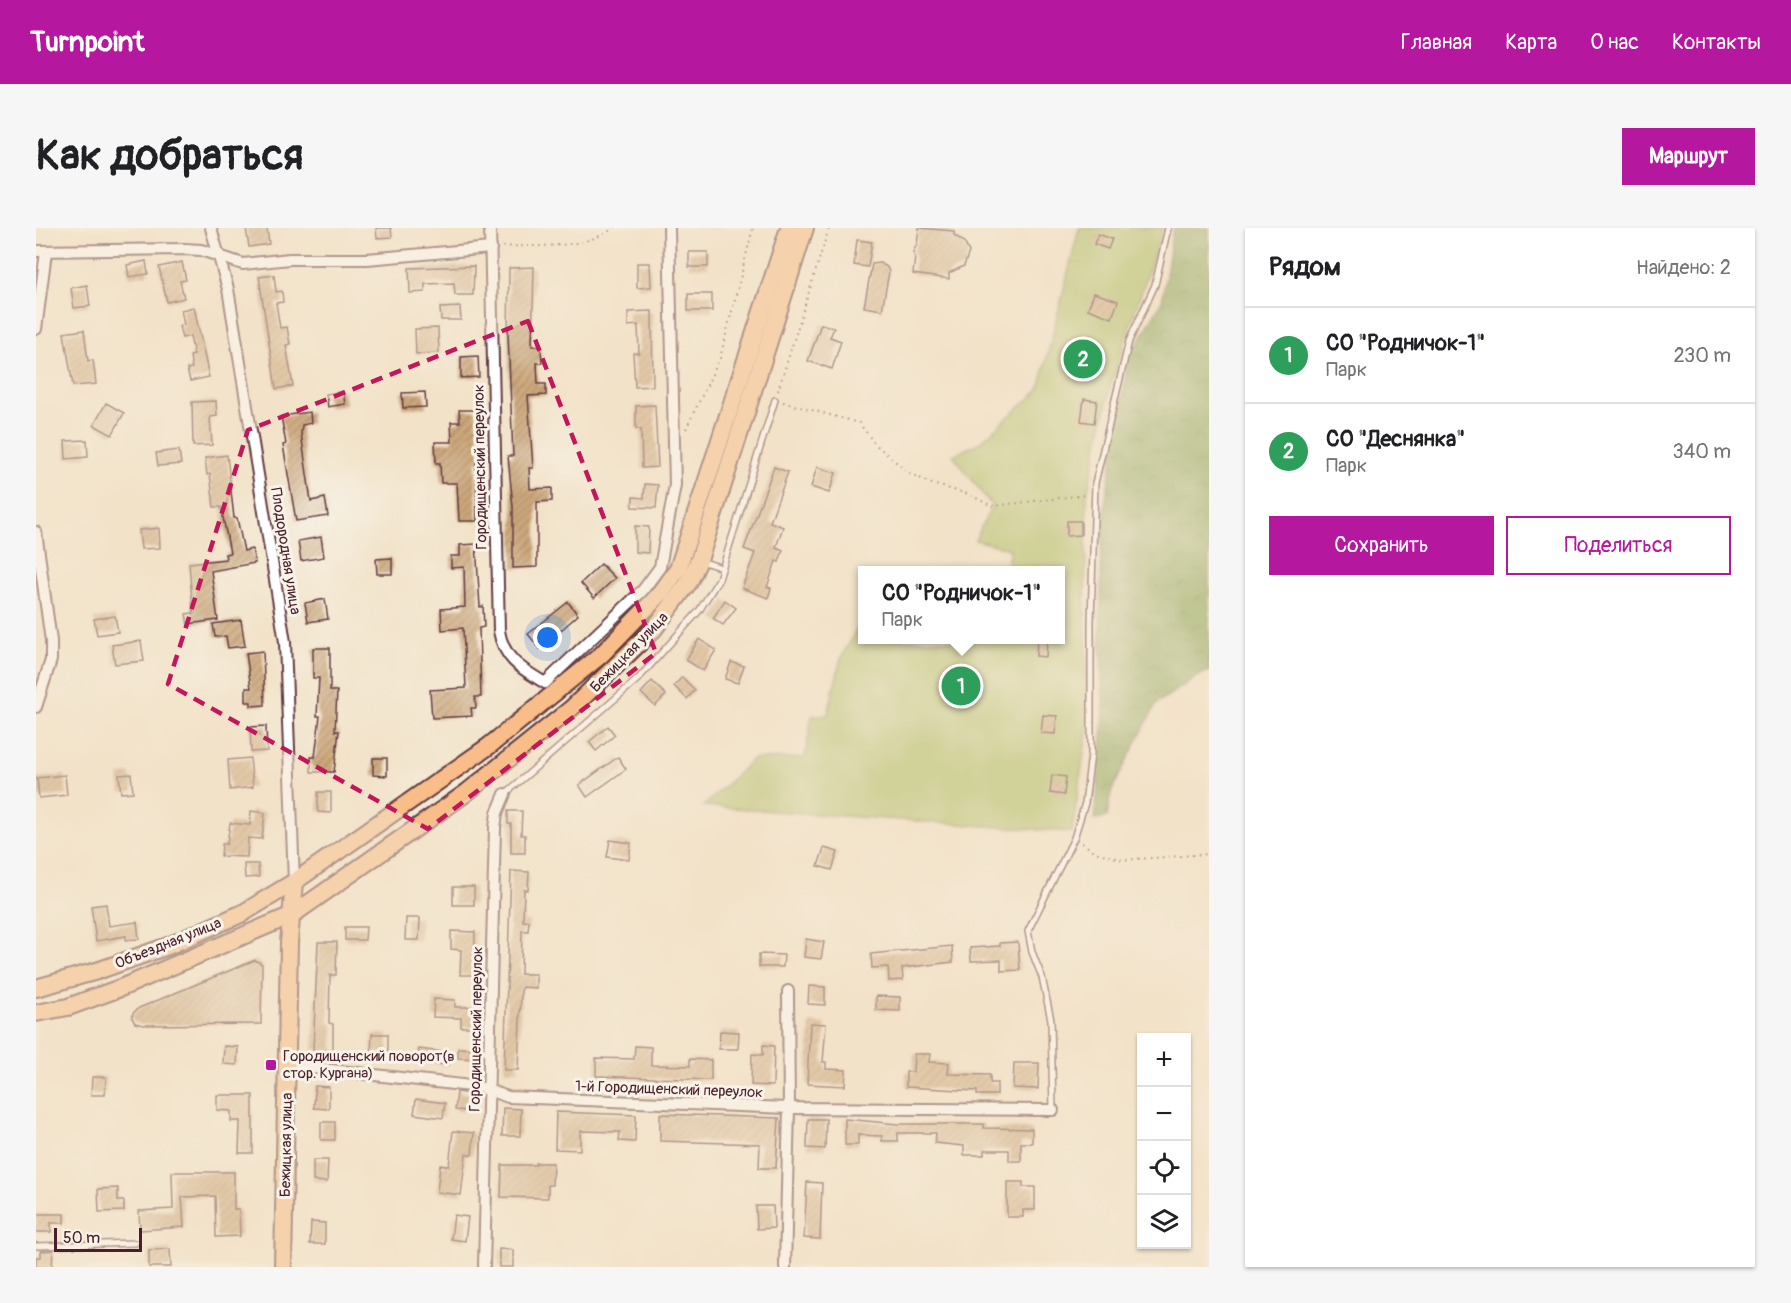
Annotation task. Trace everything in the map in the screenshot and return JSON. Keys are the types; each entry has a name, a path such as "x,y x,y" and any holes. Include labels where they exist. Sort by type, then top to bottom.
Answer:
{"main road":[{"name":"Бежицкая улица","path":"283,1267 294,882 489,746 601,655 661,593 678,569 687,547 789,228"},
{"name":"Бежицкая улица","path":"292,915 466,793 572,708 654,629 688,582 699,560 805,228"},
{"name":"Объездная улица","path":"36,988 97,971 168,946 243,913 294,882"},
{"name":"Объездная улица","path":"36,1013 68,1007 123,987 292,915"}],"street":[{"name":"Плодородная улица","path":"211,228 220,258 236,338 285,642 294,882"},
{"name":"Городищенский переулок","path":"490,228 500,632 507,656 519,667 545,683 643,590 660,567 675,485 675,440"},
{"path":"669,228 675,440"},
{"path":"36,329 41,252 184,249 201,250 243,264 261,264 290,259 367,258 491,248"},
{"path":"36,531 51,641 51,660 36,707"},
{"name":"Городищенский переулок","path":"484,1267 495,828 496,813 505,794"},
{"path":"785,1267 789,1108 788,991"},
{"name":"1-й Городищенский переулок","path":"288,1065 469,1086 508,1097 789,1108 1053,1110"}],"lane":[{"path":"1053,1110 1051,1020 1042,977 1032,952 1028,931 1074,838 1085,803 1091,754 1093,495 1129,341 1155,285 1168,228"},
{"path":"505,794 638,679 699,611 715,587 722,568 775,400"},
{"path":"699,560 722,568"},
{"path":"36,1246 135,1243"}],"path":[{"path":"491,248 579,244 596,239 614,228"},
{"path":"675,440 684,431 720,358 753,228"},
{"path":"829,228 775,400 859,423 876,445 909,473 932,484 968,494 992,506 1030,499 1093,495"},
{"path":"1074,838 1095,852 1123,860 1209,854"}],"highlighted area":[{"path":"528,321 656,653 428,829 168,684 248,430"}],"green space":[{"path":"1079,228 1163,228 1111,383 1087,495 1085,607 1089,720 1072,832 704,806 753,759 805,758 812,716 828,714 841,658 858,626 858,644 1065,644 1065,566 1007,566 1010,549 975,540 992,506 953,455 979,443 1039,390"},
{"path":"1173,228 1209,228 1209,671 1156,704 1112,790 1107,817 1095,819 1104,713 1100,645 1102,523 1128,360 1162,301"}],"building":[{"path":"246,228 267,228 269,244 249,247"},
{"path":"376,228 391,228 392,237 377,238"},
{"path":"919,228 954,231 954,235 964,242 969,252 964,266 949,273 949,279 913,274 915,257 913,252 917,244"},
{"path":"1098,234 1112,239 1108,249 1094,244"},
{"path":"857,240 872,242 868,267 854,265"},
{"path":"689,252 708,252 708,267 689,267"},
{"path":"146,261 148,274 129,277 127,265"},
{"path":"182,262 186,280 180,281 184,298 167,302 159,267"},
{"path":"637,263 650,263 651,287 637,288"},
{"path":"880,263 887,267 889,272 882,310 864,307 872,264"},
{"path":"474,266 473,295 455,295 454,283 425,284 425,292 410,293 409,268"},
{"path":"534,267 532,346 541,346 542,363 537,363 538,384 546,384 546,395 528,396 533,468 529,468 530,489 552,488 552,501 537,502 537,567 513,568 513,507 508,456 513,456 508,334 509,268"},
{"path":"274,275 276,292 282,291 283,302 276,303 280,328 287,327 290,344 286,345 293,386 276,389 259,277"},
{"path":"87,285 90,306 74,308 71,288"},
{"path":"1094,293 1118,301 1112,318 1088,309"},
{"path":"688,294 712,294 712,311 688,311"},
{"path":"194,307 209,377 190,381 187,369 192,368 190,356 194,355 190,336 182,338 179,326 184,325 181,310"},
{"path":"460,307 461,320 441,320 440,308"},
{"path":"652,311 653,386 635,387 633,353 639,353 638,325 628,326 628,312"},
{"path":"821,324 834,328 830,337 841,341 832,369 808,361"},
{"path":"438,328 439,353 416,354 415,329"},
{"path":"84,330 88,361 93,360 96,384 73,386 64,333"},
{"path":"478,356 479,377 461,378 461,357"},
{"path":"343,391 345,404 328,407 326,394"},
{"path":"425,392 426,407 403,408 402,393"},
{"path":"1084,399 1097,401 1094,423 1081,421"},
{"path":"216,401 217,416 210,417 212,445 193,446 192,402"},
{"path":"106,403 124,413 112,435 94,425"},
{"path":"655,405 658,467 642,468 641,429 636,429 636,406"},
{"path":"459,410 476,410 480,461 476,462 477,521 459,521 457,483 441,483 440,463 436,463 435,442 452,442 451,422 460,422"},
{"path":"310,412 311,423 302,425 301,433 311,501 325,498 328,516 296,521 283,445 286,444 281,416"},
{"path":"87,440 88,457 66,459 65,441"},
{"path":"179,450 181,464 158,466 156,453"},
{"path":"227,455 234,518 237,518 244,551 252,549 255,563 211,571 218,620 188,624 186,614 193,613 189,563 226,559 225,554 230,553 221,507 214,507 210,474 207,475 205,458"},
{"path":"774,467 788,472 770,522 783,527 776,547 783,550 779,562 776,561 767,587 771,588 768,598 742,588 755,553 744,549"},
{"path":"817,467 836,473 829,493 811,487"},
{"path":"645,484 658,485 656,508 632,507 633,497 644,498"},
{"path":"1067,521 1081,521 1081,535 1067,536"},
{"path":"635,526 649,527 648,553 635,552"},
{"path":"159,528 160,548 141,549 139,530"},
{"path":"321,537 324,557 301,561 298,541"},
{"path":"476,544 480,607 483,606 484,627 479,628 481,697 475,697 476,708 471,708 472,716 432,718 430,690 466,688 463,628 442,630 441,609 465,607 464,567 451,568 451,556 460,556 460,545"},
{"path":"392,558 392,574 377,574 376,559"},
{"path":"601,564 615,578 594,598 581,583"},
{"path":"325,599 328,619 308,622 305,603"},
{"path":"725,600 736,608 723,625 713,618"},
{"path":"568,602 578,615 540,649 528,634"},
{"path":"115,616 118,632 97,635 94,619"},
{"path":"241,620 245,646 228,648 226,636 215,637 213,624"},
{"path":"699,639 716,650 703,671 686,660"},
{"path":"141,641 144,661 115,664 112,645"},
{"path":"1037,644 1047,644 1046,657 1036,656"},
{"path":"313,648 330,648 330,691 337,691 335,731 339,731 334,772 311,772 311,757 315,757 320,716 317,716 319,678 313,678"},
{"path":"263,651 265,705 251,706 251,702 246,702 246,688 251,688 246,653"},
{"path":"731,662 744,666 738,683 725,679"},
{"path":"682,677 695,690 687,699 674,686"},
{"path":"652,681 666,695 655,706 641,693"},
{"path":"1043,715 1057,716 1055,734 1041,733"},
{"path":"266,726 267,751 251,752 250,727"},
{"path":"608,726 615,735 596,751 589,742"},
{"path":"618,757 626,769 587,797 579,785"},
{"path":"250,758 253,787 230,790 228,760"},
{"path":"373,758 387,758 387,776 373,775"},
{"path":"131,774 133,792 121,793 119,775"},
{"path":"65,775 67,795 39,798 37,778"},
{"path":"1052,775 1066,777 1064,795 1050,793"},
{"path":"318,792 331,792 331,813 318,812"},
{"path":"251,811 265,813 262,839 248,838 247,857 221,856 222,844 227,844 230,823 250,825"},
{"path":"508,811 522,811 521,835 525,835 525,853 511,853 511,824 508,824"},
{"path":"610,840 631,843 629,860 607,857"},
{"path":"824,848 838,852 832,870 818,866"},
{"path":"244,864 258,864 259,877 245,878"},
{"path":"511,871 529,872 528,890 524,890 523,921 529,921 528,931 522,931 521,974 536,974 536,988 522,987 518,1070 504,1070"},
{"path":"453,887 474,887 474,905 453,905"},
{"path":"106,904 109,926 137,922 139,939 126,940 126,936 96,941 91,906"},
{"path":"406,918 420,918 419,940 405,940"},
{"path":"345,927 366,927 365,940 345,940"},
{"path":"451,931 475,932 474,975 460,975 461,950 451,949"},
{"path":"806,939 824,942 821,959 804,957"},
{"path":"318,942 337,942 336,975 330,975 329,1023 333,1024 333,1050 313,1050"},
{"path":"1018,942 1020,970 1001,971 1001,960 971,961 970,948"},
{"path":"952,946 953,962 902,968 903,980 889,981 888,967 872,968 871,954"},
{"path":"759,954 784,955 783,967 759,967"},
{"path":"255,960 262,964 261,1024 143,1025 135,1023 132,1018 133,1013 139,1008"},
{"path":"809,986 825,987 825,1005 808,1004"},
{"path":"876,996 900,997 900,1011 876,1010"},
{"path":"434,999 455,1000 455,1007 476,1007 476,1027 461,1027 461,1018 433,1017"},
{"path":"810,1023 826,1024 823,1062 826,1062 826,1069 846,1070 845,1086 807,1084"},
{"path":"720,1031 739,1032 738,1049 719,1049"},
{"path":"372,1034 388,1034 388,1053 371,1053"},
{"path":"763,1045 774,1046 773,1086 751,1085 752,1054 763,1055"},
{"path":"224,1046 238,1047 237,1065 223,1064"},
{"path":"635,1046 651,1047 651,1065 690,1066 690,1059 711,1060 711,1080 596,1076 596,1058 634,1059"},
{"path":"458,1048 479,1049 479,1059 458,1058"},
{"path":"419,1049 450,1053 448,1065 418,1062"},
{"path":"914,1054 930,1054 929,1062 949,1063 948,1074 990,1075 990,1083 997,1083 997,1095 977,1095 977,1091 906,1087 906,1072 913,1072"},
{"path":"1014,1063 1039,1063 1038,1089 1013,1088"},
{"path":"92,1077 106,1077 105,1095 91,1095"},
{"path":"315,1086 329,1087 329,1109 314,1108"},
{"path":"457,1092 471,1094 469,1111 455,1110"},
{"path":"217,1095 253,1095 253,1153 239,1153 240,1121 231,1121 231,1111 217,1110"},
{"path":"416,1099 445,1103 443,1118 414,1114"},
{"path":"503,1108 521,1109 520,1136 502,1136"},
{"path":"556,1112 636,1115 635,1142 619,1141 620,1132 580,1131 580,1150 555,1149"},
{"path":"660,1114 779,1118 776,1168 759,1168 760,1144 660,1141"},
{"path":"808,1119 826,1119 825,1149 807,1148"},
{"path":"845,1119 898,1124 984,1124 984,1128 1032,1129 1032,1143 1021,1143 1021,1161 1009,1161 1009,1150 984,1150 984,1155 964,1155 964,1146 935,1143 936,1133 898,1133 898,1141 882,1141 882,1136 858,1135 858,1145 845,1145"},
{"path":"321,1122 335,1122 335,1140 321,1140"},
{"path":"453,1131 474,1133 472,1155 466,1154 461,1195 437,1192 440,1165 449,1166"},
{"path":"313,1160 328,1160 327,1182 313,1181"},
{"path":"536,1163 553,1163 552,1185 548,1185 548,1198 501,1197 502,1165 536,1165"},
{"path":"172,1172 234,1172 234,1209 239,1209 240,1236 216,1237 215,1196 182,1197 184,1227 140,1230 139,1211 173,1209"},
{"path":"807,1182 822,1183 820,1239 804,1238"},
{"path":"1007,1182 1023,1182 1023,1187 1035,1187 1035,1210 1023,1210 1023,1217 1007,1217"},
{"path":"118,1188 118,1201 124,1201 124,1211 99,1212 98,1189"},
{"path":"756,1206 773,1206 774,1228 757,1229"},
{"path":"36,1214 64,1214 64,1223 51,1223 51,1232 36,1232"},
{"path":"454,1215 468,1217 465,1241 451,1239"},
{"path":"311,1222 325,1223 325,1244 310,1244"},
{"path":"170,1249 171,1267 149,1267 149,1250"},
{"path":"499,1249 513,1250 513,1267 499,1267"},
{"path":"53,1250 52,1267 36,1267 36,1257 41,1257 41,1251"}],"place":[{"name":"СО \"Деснянка\"","path":"1083,359"},
{"name":"СО \"Родничок-1\"","path":"961,686"},
{"name":"Городищенский поворот(в стор. Кургана)","path":"271,1065"}]}
